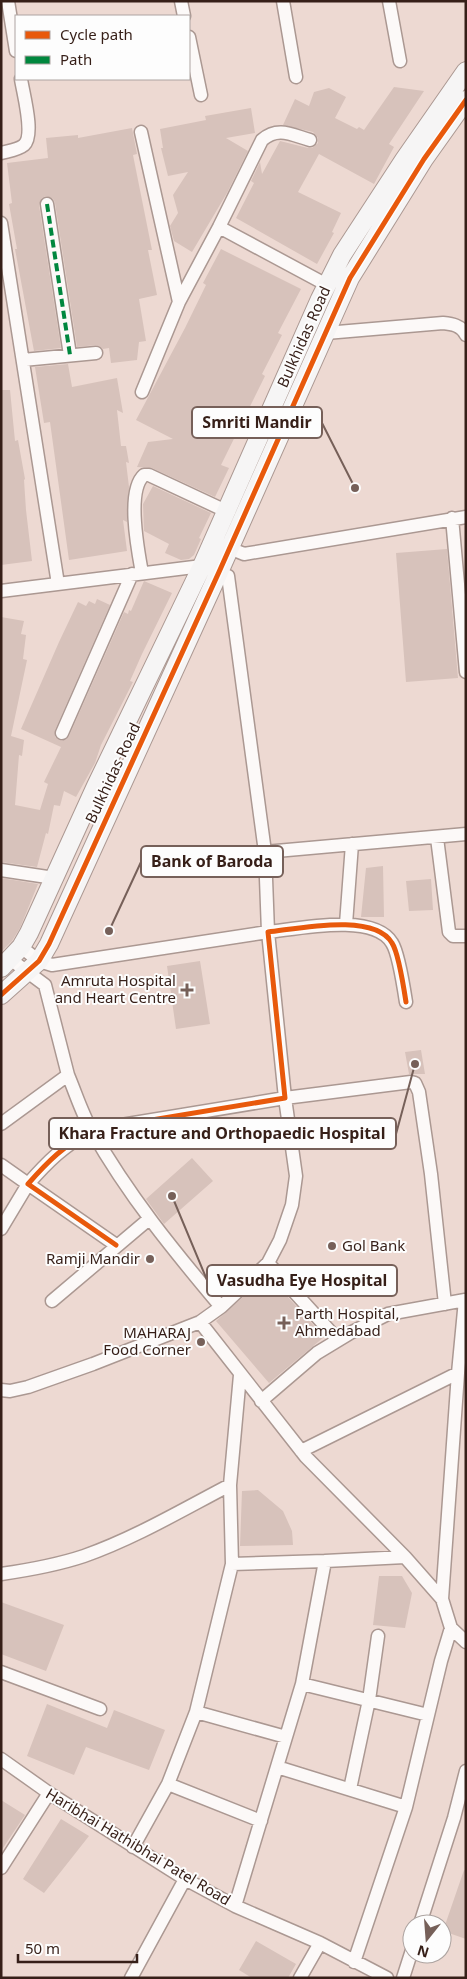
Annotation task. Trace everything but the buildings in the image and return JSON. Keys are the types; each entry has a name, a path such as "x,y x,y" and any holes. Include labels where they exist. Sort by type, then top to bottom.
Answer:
{"street":[{"path":"8,1 15,45"},
{"path":"181,1 184,15"},
{"path":"283,1 296,77"},
{"path":"389,1 400,61"},
{"path":"190,53 202,94"},
{"name":"Bulkhidas Road","path":"11,958 29,933 96,786 202,566 342,255 466,71"},
{"path":"1,153 22,147 27,142 29,131 21,80"},
{"name":"Bulkhidas Road","path":"1,995 33,966 49,944 355,270 424,159 466,100"},
{"path":"141,132 179,302"},
{"path":"142,392 179,302 262,140 269,134 277,132 310,140"},
{"path":"47,204 70,356"},
{"path":"1,223 58,584"},
{"path":"219,227 324,292 338,307"},
{"path":"326,333 443,323 454,324 464,330 466,335"},
{"path":"23,360 96,353"},
{"path":"294,358 312,365"},
{"path":"62,733 137,574 135,494 137,482 144,474 149,475 226,510"},
{"path":"212,541 244,554 466,517"},
{"path":"452,518 466,672"},
{"path":"1,590 202,566 228,576 265,852 268,932 285,1098 296,1176 292,1205 280,1240 268,1263 221,1308 200,1322 28,1387 10,1391 1,1390"},
{"path":"265,852 466,834"},
{"path":"437,838 449,932 452,936 466,936"},
{"path":"346,924 352,844"},
{"path":"1,870 54,878"},
{"path":"11,958 33,966 52,965 268,932 346,924 375,929 392,942 406,1002"},
{"path":"33,966 45,985 68,1075 91,1130 149,1218 221,1308"},
{"path":"1,1124 68,1075"},
{"path":"1,1229 28,1184 55,1154 91,1130 285,1098 404,1082 415,1083 419,1092 431,1174 446,1304"},
{"path":"1,1165 116,1245"},
{"path":"52,1302 149,1218"},
{"path":"268,1263 338,1340"},
{"path":"261,1401 317,1353 388,1314 465,1300 442,1600 451,1628 466,1642"},
{"path":"200,1322 301,1451 405,1558 442,1600"},
{"path":"301,1451 458,1373"},
{"path":"133,1847 168,1784 196,1712 232,1564 230,1485 240,1375"},
{"path":"1,1574 40,1568 83,1556 120,1541 230,1485"},
{"path":"232,1564 405,1558"},
{"path":"235,1906 302,1684 325,1561"},
{"path":"354,1962 406,1806 441,1661 451,1628"},
{"path":"350,1790 369,1700 378,1636"},
{"path":"1,1672 100,1709"},
{"path":"302,1684 428,1715"},
{"path":"196,1712 286,1737"},
{"name":"Haribhai Hathibhai Patel Road","path":"1,1759 133,1847 186,1879 235,1906 320,1943 387,1978"},
{"path":"277,1767 406,1806"},
{"path":"423,1914 464,1789 466,1771"},
{"path":"168,1784 261,1821"},
{"path":"1,1868 50,1793"},
{"path":"131,1978 186,1879"},
{"path":"300,1978 320,1943"},
{"path":"403,1978 408,1964"}],"marked path":[{"path":"47,204 70,355"}],"cycle path":[{"path":"1,995 39,961 49,944 219,572 350,278 424,159 466,100"},
{"path":"116,1245 28,1184 57,1154 91,1130 285,1098 268,932 315,926 353,925 369,928 383,934 392,943 394,948 406,1002"}],"place":[{"name":"Smriti Mandir","path":"355,488"},
{"name":"Bank of Baroda","path":"109,931"},
{"name":"Amruta Hospital and Heart Centre","path":"187,990"},
{"name":"Khara Fracture and Orthopaedic Hospital","path":"415,1064"},
{"name":"Vasudha Eye Hospital","path":"172,1196"},
{"name":"Gol Bank","path":"332,1246"},
{"name":"Ramji Mandir","path":"150,1259"},
{"name":"Parth Hospital, Ahmedabad","path":"284,1323"},
{"name":"MAHARAJ Food Corner","path":"201,1342"}]}
